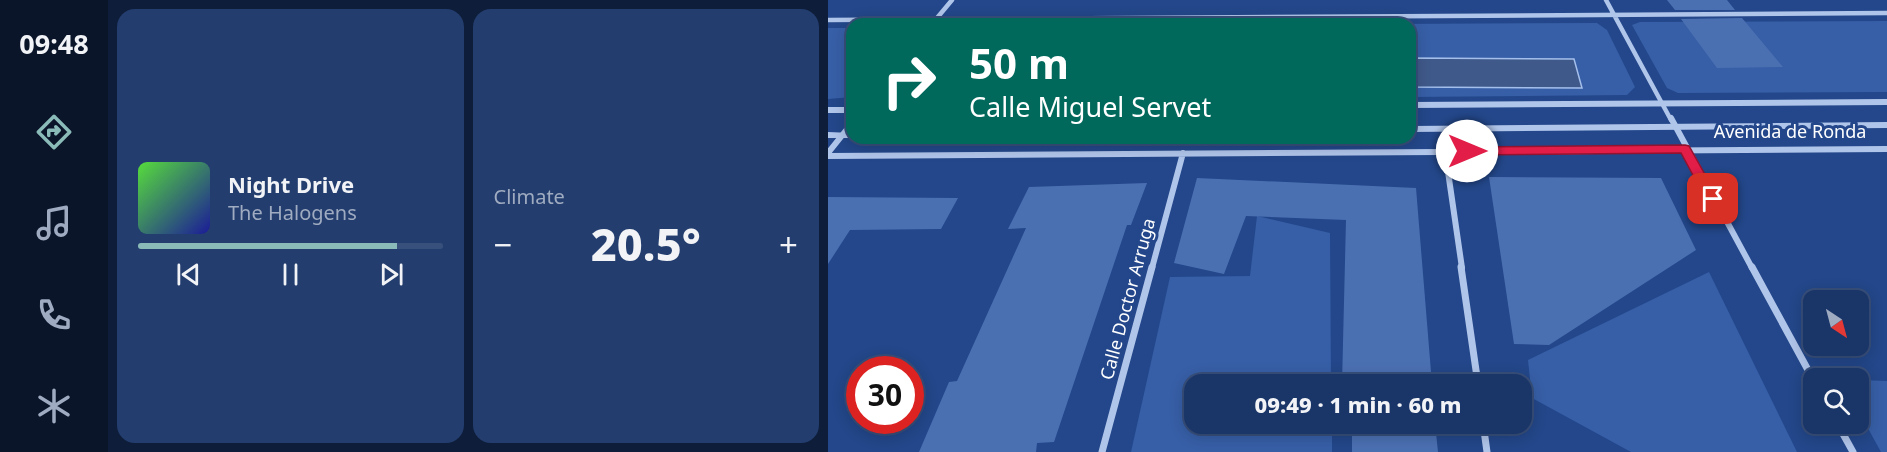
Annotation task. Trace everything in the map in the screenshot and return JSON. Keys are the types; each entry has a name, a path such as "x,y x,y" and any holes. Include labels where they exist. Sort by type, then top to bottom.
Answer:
{"street":[{"path":"937,18 952,0"},
{"path":"1606,0 1685,149 1807,368"},
{"path":"1106,18 1887,13"},
{"path":"828,20 846,20"},
{"name":"Avenida de Ronda","path":"1416,105 1887,102"},
{"path":"828,110 846,110"},
{"name":"Avenida de Ronda","path":"1416,129 1887,125"},
{"path":"828,135 846,135"},
{"path":"828,155 846,136"},
{"name":"Avenida de Ronda","path":"828,155 1887,149"},
{"path":"1445,151 1477,374"},
{"name":"Calle Doctor Arruga","path":"1102,452 1183,153"},
{"path":"1485,434 1487,452"},
{"path":"1843,434 1853,452"}],"shaded area":[{"path":"1887,21 1887,92 1678,93 1667,88 1632,25 1640,22"},
{"path":"1597,23 1607,30 1635,87 1627,95 1416,97 1416,24"},
{"path":"828,28 846,28 846,98 828,99"},
{"path":"1416,58 1574,59 1582,88 1416,87"},
{"path":"1257,216 1330,233 1331,374 1184,374 1184,434 1332,434 1332,452 1131,452 1170,277 1250,276"},
{"path":"1709,272 1797,452 1631,452 1532,398 1532,374 1529,374 1528,360"},
{"path":"1869,380 1887,381 1887,452 1881,452 1869,430"}],"building":[{"path":"1667,0 1727,0 1735,10 1675,10"},
{"path":"1742,18 1783,67 1717,68 1681,19"},
{"path":"1489,177 1661,178 1696,250 1549,345 1514,344"},
{"path":"1197,178 1416,188 1431,374 1342,374 1346,220 1246,216 1224,274 1174,263"},
{"path":"1147,183 1131,225 1127,225 1054,442 1037,443 1036,452 919,452 949,382 957,381 1026,228 1008,229 1029,187"},
{"path":"828,197 958,198 941,229 850,230 828,264"},
{"path":"1352,434 1436,434 1438,452 1352,452"}],"route":[{"path":"1467,151 1685,149 1713,199"}]}
